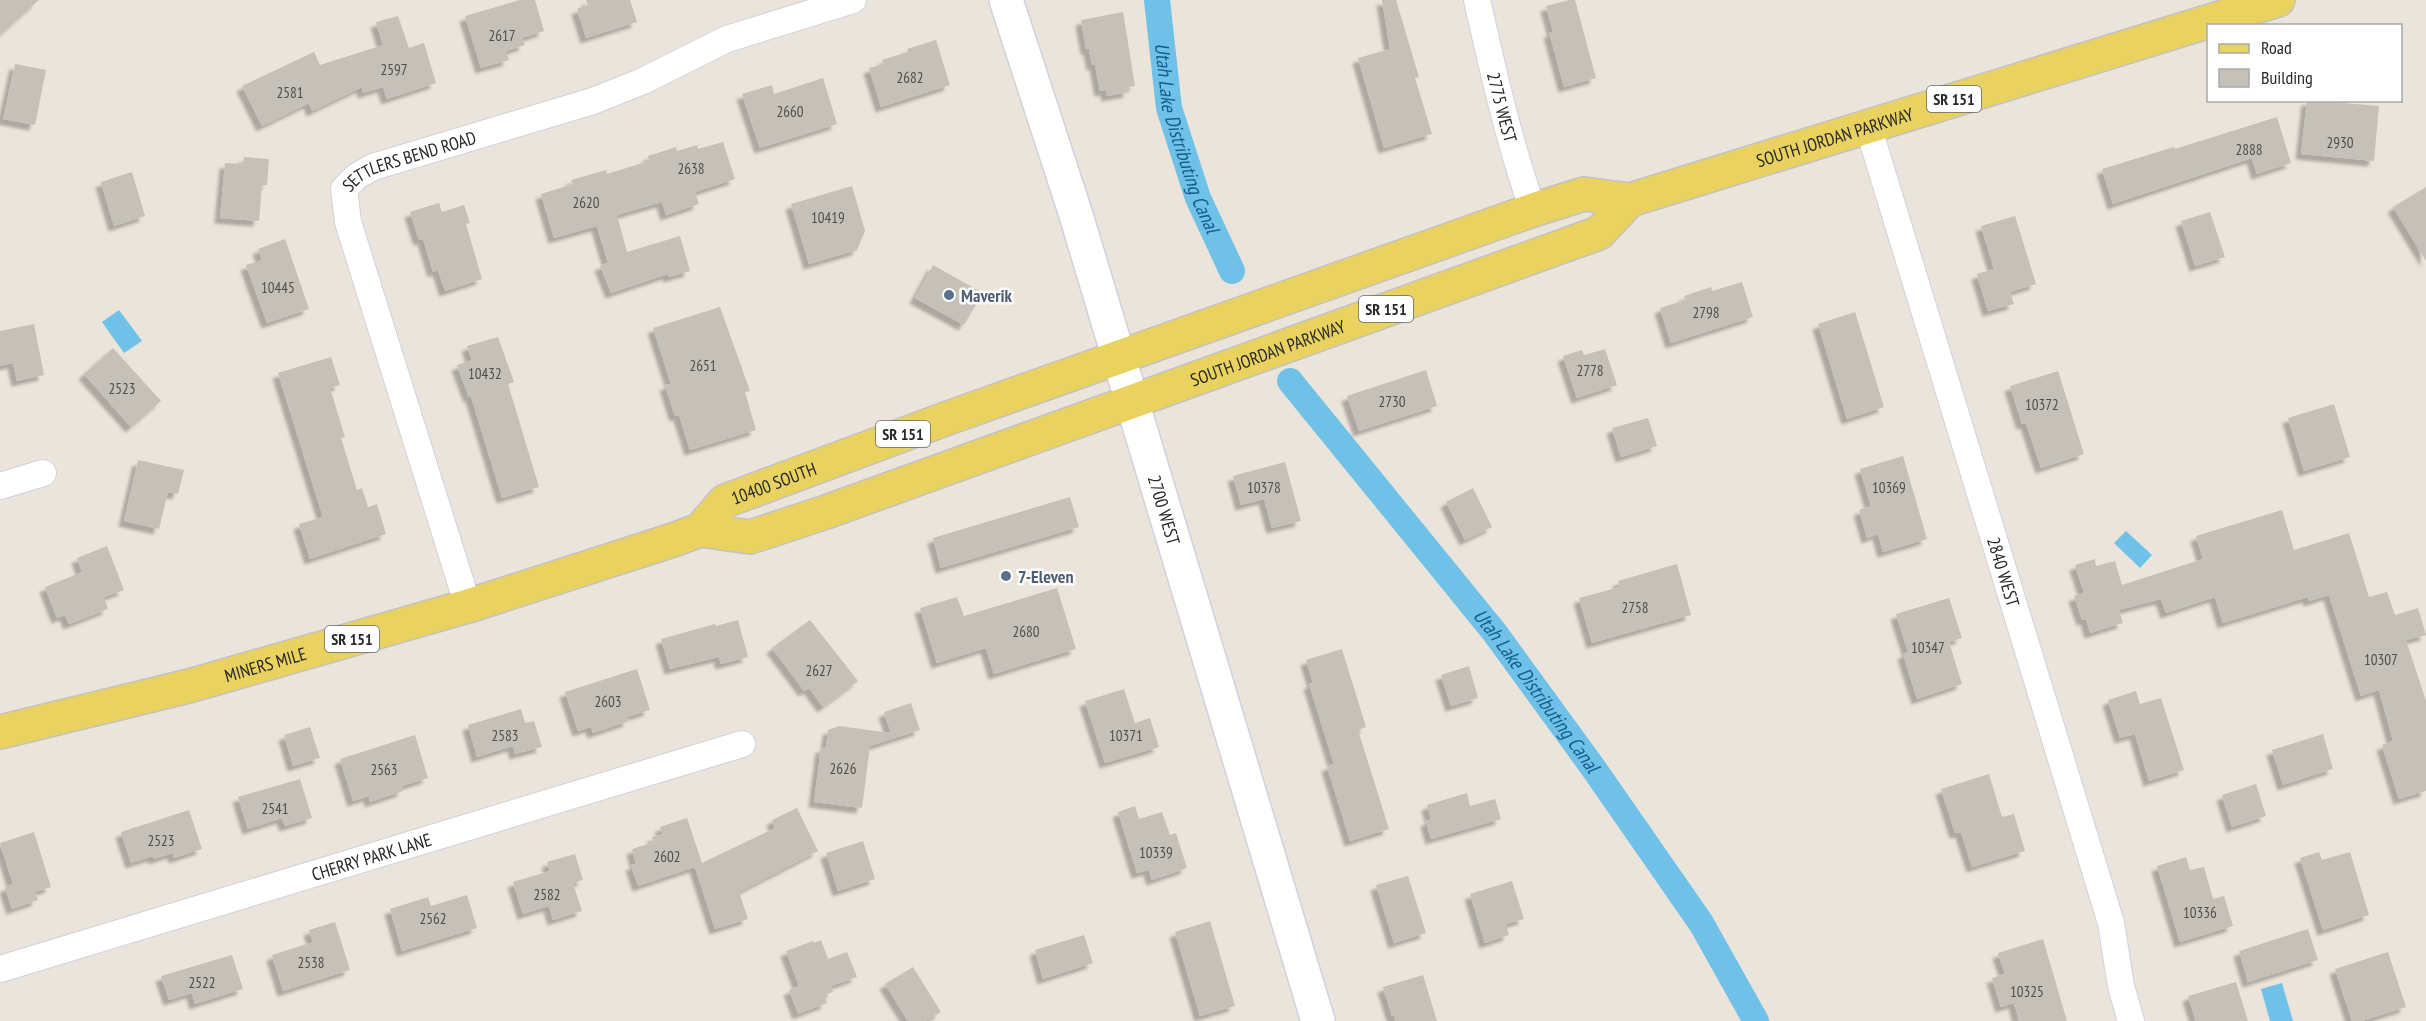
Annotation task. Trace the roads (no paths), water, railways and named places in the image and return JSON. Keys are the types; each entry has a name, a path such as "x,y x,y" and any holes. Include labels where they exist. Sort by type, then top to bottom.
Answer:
{"main road":[{"name":"2700 WEST","path":"1006,0 1076,215 1318,1021"},
{"name":"SOUTH JORDAN PARKWAY","path":"1119,357 1584,194 1630,200 2278,0"},
{"name":"SOUTH JORDAN PARKWAY","path":"1132,401 1599,233 1630,200"},
{"name":"10400 SOUTH","path":"700,530 725,501 1119,357"},
{"name":"10400 SOUTH","path":"700,530 750,537 826,512 1132,401"},
{"name":"MINERS MILE","path":"0,732 189,686 468,606 700,530"}],"street":[{"name":"SETTLERS BEND ROAD","path":"468,606 348,222 344,189 357,176 373,167 593,101 643,81 727,39 853,0"},
{"name":"2775 WEST","path":"1477,0 1496,82 1533,210"},
{"name":"2840 WEST","path":"1868,126 2111,922 2121,986 2131,1021"},
{"path":"0,486 43,473"},
{"name":"CHERRY PARK LANE","path":"0,969 742,744"}],"water":[{"path":"119,310 142,341 124,353 102,322"},
{"path":"2126,531 2152,555 2140,568 2114,543"},
{"path":"2282,983 2293,1021 2270,1021 2261,989"}],"waterway":[{"name":"Utah Lake Distributing Canal","path":"1157,0 1169,108 1198,198 1232,271"},
{"name":"Utah Lake Distributing Canal","path":"1290,381 1495,633 1594,769 1701,923 1756,1021"}],"place":[{"name":"Maverik","path":"949,295"},
{"name":"7-Eleven","path":"1006,576"}]}
